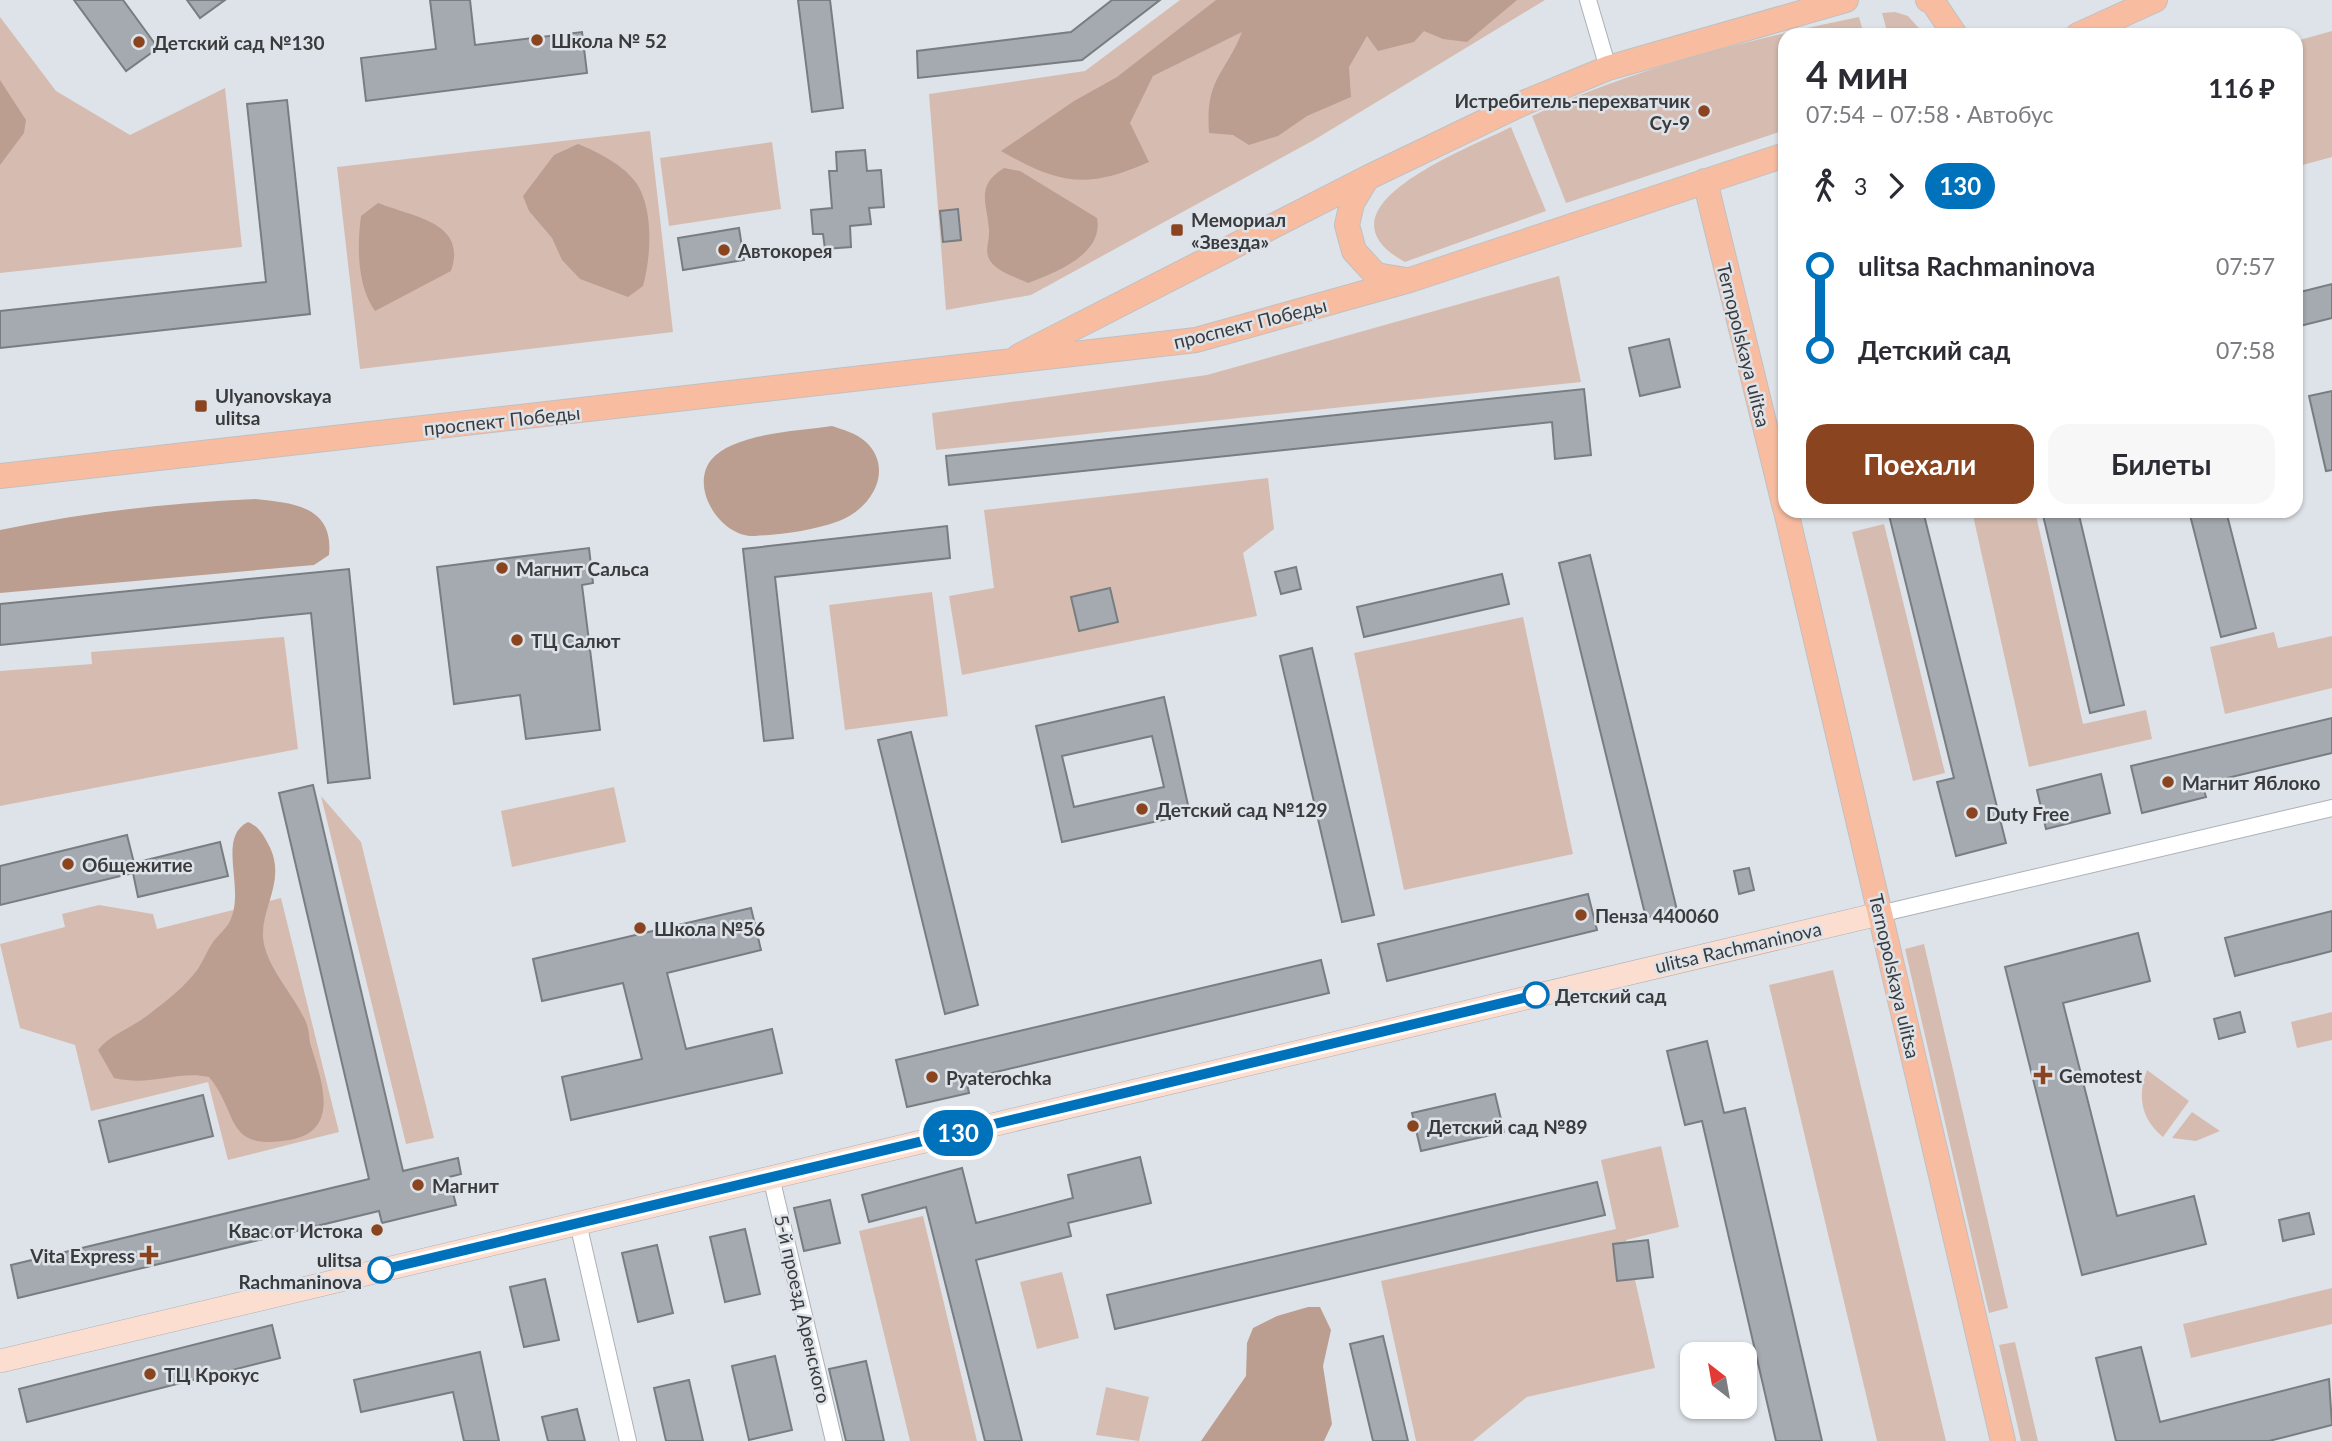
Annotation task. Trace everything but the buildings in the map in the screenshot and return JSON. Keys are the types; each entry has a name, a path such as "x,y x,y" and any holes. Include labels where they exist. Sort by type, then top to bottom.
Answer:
{"main road":[{"name":"проспект Победы","path":"1003,364 1367,178 1521,104 1608,68 1846,0"},
{"path":"1928,0 1933,2 1950,28"},
{"path":"2093,28 2155,0"},
{"name":"проспект Победы","path":"0,476 1196,340 1410,280 1778,157"},
{"path":"1367,178 1352,203 1347,225 1354,251 1376,275 1410,280"},
{"name":"Ternopolskaya ulitsa","path":"1706,181 1778,481"},
{"name":"Ternopolskaya ulitsa","path":"1787,518 1873,874 1879,914 2003,1441"},
{"name":"ulitsa Rachmaninova","path":"0,1362 1879,914"}],"street":[{"path":"1588,0 1608,68"},
{"name":"ulitsa Rachmaninova","path":"1879,914 2332,808"},
{"name":"5-й проезд Аренского","path":"771,1177 834,1441"},
{"path":"578,1223 628,1441"}],"shaded area":[{"path":"1180,0 1545,0 1314,140 1031,295 946,310 929,94 1085,71"},
{"path":"1216,0 1517,0 1467,42 1443,39 1424,31 1414,42 1378,51 1367,36 1349,67 1351,97 1307,116 1278,136 1249,145 1233,135 1209,133 1213,88 1242,32 1153,76 1130,123 1149,162 1107,177 1073,179 1040,171 1001,151 1074,101 1117,77"},
{"path":"1895,12 1908,16 1919,28 1886,28 1882,13"},
{"path":"0,17 56,91 130,135 225,88 242,247 0,273"},
{"path":"1859,17 1862,28 1808,28"},
{"path":"2332,31 2332,157 2303,165 2303,39"},
{"path":"1778,34 1778,132 1566,203 1532,116 1652,69"},
{"path":"0,80 26,120 24,133 0,165"},
{"path":"1511,127 1546,211 1405,262 1380,242 1374,221 1385,201 1406,182 1463,149"},
{"path":"650,131 673,332 360,369 337,167"},
{"path":"772,142 781,209 669,226 660,158"},
{"path":"578,144 602,155 632,177 646,207 648,262 643,286 628,297 580,279 562,260 552,238 529,211 523,196 554,155"},
{"path":"1004,168 1020,171 1097,218 1097,231 1086,251 1064,267 1028,283 998,269 987,254 989,230 986,188 989,181"},
{"path":"378,203 434,224 445,232 452,242 454,255 451,271 375,311 362,278 359,240 361,216"},
{"path":"1559,276 1581,382 936,450 932,413 1207,375"},
{"path":"832,426 850,432 866,442 879,464 875,488 861,508 829,524 798,532 755,536 731,529 720,520 706,497 704,484 705,471 711,460 721,451 767,435"},
{"path":"1268,478 1274,529 1243,553 1257,616 962,675 949,596 994,588 984,510"},
{"path":"255,499 296,506 318,517 325,526 329,539 329,555 314,565 0,593 0,530 127,509"},
{"path":"1974,518 2037,518 2083,724 2146,710 2152,739 2029,767"},
{"path":"1884,524 1945,773 1913,781 1852,532"},
{"path":"932,592 948,716 845,730 829,605"},
{"path":"1523,617 1573,854 1404,890 1354,653"},
{"path":"2274,632 2278,648 2332,636 2332,688 2225,714 2210,647"},
{"path":"284,637 298,749 0,806 0,671 92,664 91,652"},
{"path":"614,787 626,842 512,867 501,811"},
{"path":"321,796 361,842 434,1138 406,1144"},
{"path":"248,822 258,829 266,840 273,855 275,869 264,921 265,948 273,967 306,1022 324,1100 317,1126 306,1135 290,1140 269,1142 253,1140 243,1135 209,1077 186,1075 140,1081 114,1078 98,1050 112,1037 155,1010 182,987 197,970 213,942 230,921 235,894 232,852 234,840 239,829"},
{"path":"281,898 339,1132 228,1160 208,1082 91,1111 75,1045 20,1028 0,944 65,927 62,914 99,905 153,914 157,929"},
{"path":"1924,944 2008,1308 1989,1313 1905,949"},
{"path":"1833,970 1946,1441 1877,1441 1769,985"},
{"path":"2332,1012 2332,1040 2297,1048 2291,1022"},
{"path":"2147,1070 2189,1101 2163,1137 2150,1123 2143,1106 2142,1089"},
{"path":"2192,1112 2220,1131 2196,1141 2172,1138"},
{"path":"1661,1146 1679,1227 1626,1240 1655,1368 1527,1397 1473,1441 1416,1441 1381,1281 1616,1229 1601,1160"},
{"path":"923,1216 977,1441 910,1441 859,1231"},
{"path":"1062,1272 1079,1338 1037,1349 1020,1282"},
{"path":"2332,1288 2332,1324 2191,1358 2183,1324"},
{"path":"1308,1307 1320,1307 1331,1330 1323,1366 1332,1424 1324,1441 1201,1441 1246,1376 1247,1343 1253,1328 1277,1316"},
{"path":"2015,1342 2038,1441 2021,1441 1999,1345"},
{"path":"1106,1387 1149,1397 1139,1441 1096,1435"}],"bus line":[{"name":"130","path":"381,1270 1536,995"}],"place":[{"name":"Школа № 52","path":"537,40"},
{"name":"Детский сад №130","path":"139,42"},
{"name":"Истребитель-перехватчик Су-9","path":"1704,111"},
{"name":"Мемориал «Звезда»","path":"1177,230"},
{"name":"Автокорея","path":"724,250"},
{"name":"Ulyanovskaya ulitsa","path":"201,406"},
{"name":"Магнит Сальса","path":"502,568"},
{"name":"ТЦ Салют","path":"517,640"},
{"name":"Магнит Яблоко","path":"2168,782"},
{"name":"Детский сад №129","path":"1142,809"},
{"name":"Duty Free","path":"1972,813"},
{"name":"Общежитие","path":"68,864"},
{"name":"Пенза 440060","path":"1581,915"},
{"name":"Школа №56","path":"640,928"},
{"name":"Детский сад","path":"1536,995"},
{"name":"Gemotest","path":"2043,1075"},
{"name":"Pyaterochka","path":"932,1077"},
{"name":"Детский сад №89","path":"1413,1126"},
{"name":"Магнит","path":"418,1185"},
{"name":"Квас от Истока","path":"377,1230"},
{"name":"Vita Express","path":"149,1255"},
{"name":"ulitsa Rachmaninova","path":"381,1270"},
{"name":"ТЦ Крокус","path":"150,1374"}]}
